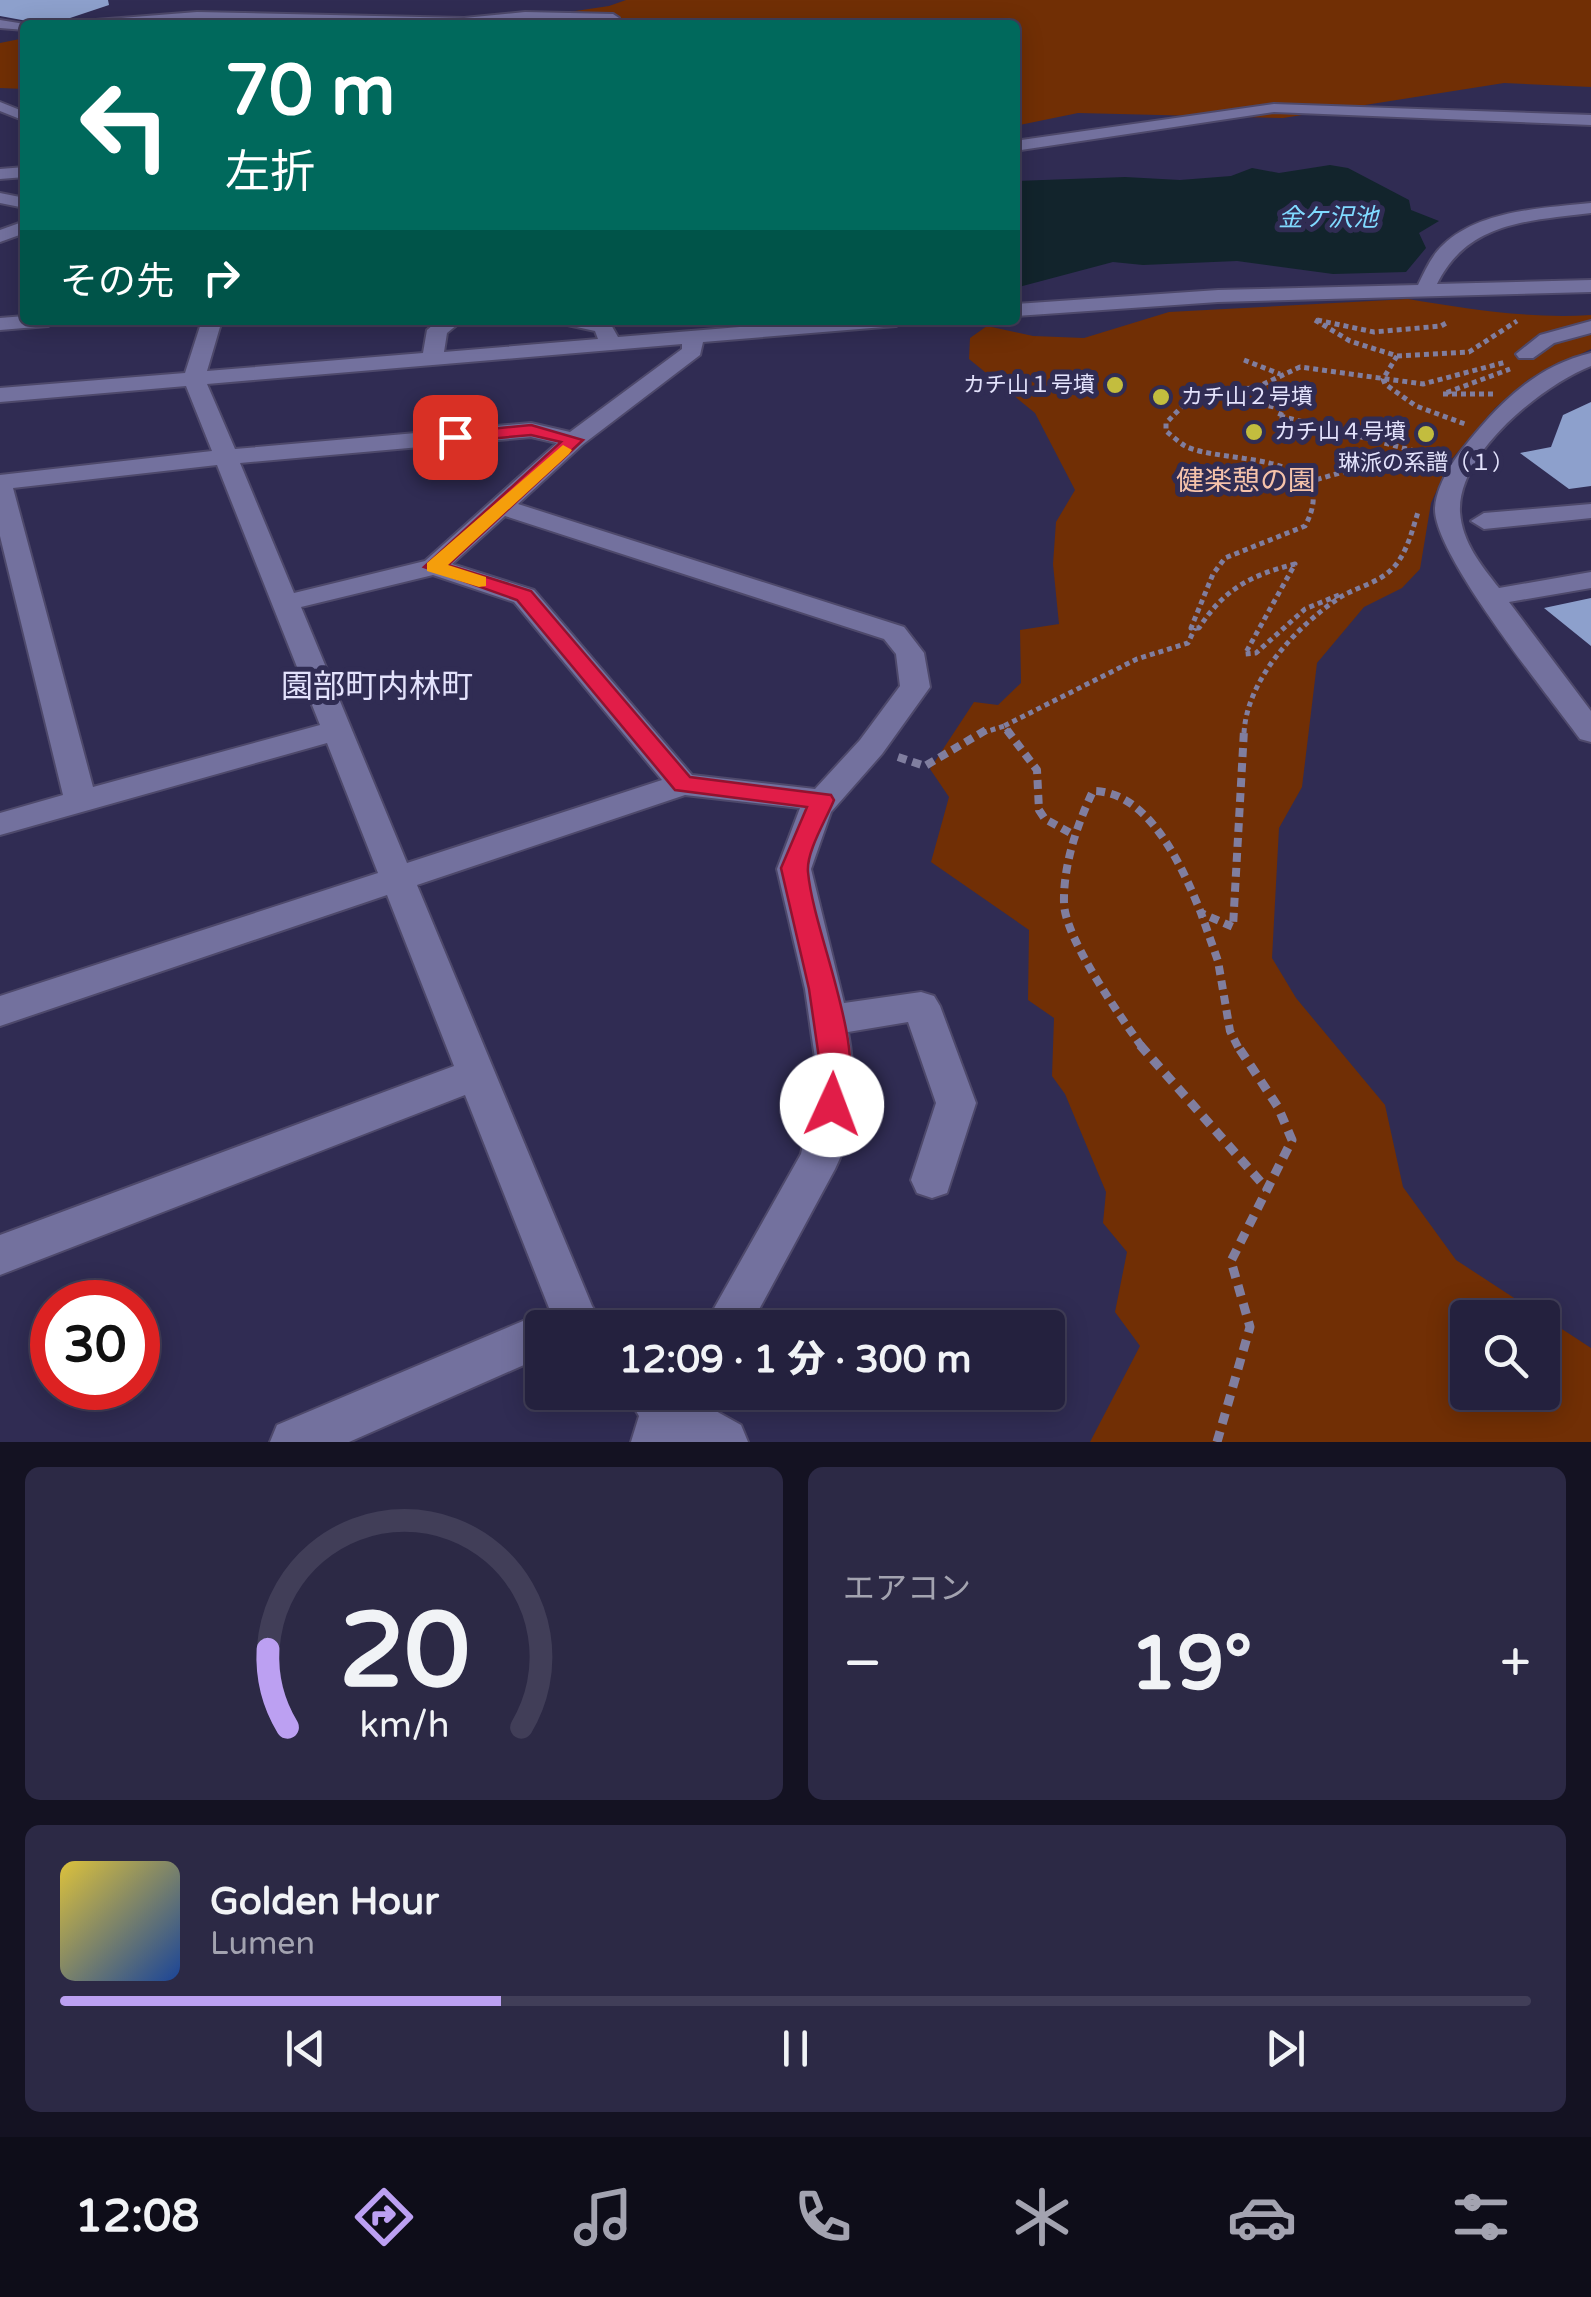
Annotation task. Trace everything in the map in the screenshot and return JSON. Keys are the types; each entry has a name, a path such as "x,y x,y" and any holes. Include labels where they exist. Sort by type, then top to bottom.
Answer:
{"street":[{"path":"197,0 197,16"},
{"path":"147,20 197,16 375,20"},
{"path":"484,20 525,16 613,18"},
{"path":"1020,145 1274,108 1591,120"},
{"path":"1425,290 1447,251 1467,234 1536,215 1591,208"},
{"path":"1020,310 1218,296 1591,286"},
{"path":"210,325 194,378 476,1074 559,1310"},
{"path":"433,358 437,330 444,325"},
{"path":"0,395 433,358 609,330 692,337 836,325"},
{"path":"1533,353 1547,338 1591,328"},
{"path":"285,603 434,567 574,440 694,351 692,337"},
{"path":"1533,353 1582,362"},
{"path":"1582,362 1534,387 1510,410 1462,467 1448,502 1450,528 1460,556 1591,732"},
{"path":"81,802 0,484 226,457 531,430 574,440"},
{"path":"503,507 894,633 910,652 915,688 871,747 822,800 794,868 837,1079 821,1157 735,1310"},
{"path":"1484,521 1591,511"},
{"path":"434,567 524,596 683,784"},
{"path":"1490,597 1591,580"},
{"path":"0,824 337,730"},
{"path":"0,1010 683,784 822,800"},
{"path":"828,1020 921,1006 956,1103 932,1180"},
{"path":"0,1256 476,1074"},
{"path":"294,1442 525,1345"},
{"path":"663,1410 724,1442"}],"path":[{"path":"1304,310 1350,342 1397,356 1468,352 1517,321"},
{"path":"1315,320 1343,328 1388,332 1448,322"},
{"path":"1195,628 1191,628 1213,574 1226,558 1293,534 1305,526 1314,511 1304,475 1286,467 1214,454 1173,440 1166,431 1166,423 1188,397 1197,391 1255,388 1282,374 1314,366 1383,380 1438,382 1533,353"},
{"path":"1494,400 1494,394 1483,391 1451,397 1444,394 1533,353"},
{"path":"1383,380 1397,356"},
{"path":"1244,360 1282,374"},
{"path":"1383,380 1416,406 1470,425"},
{"path":"1210,391 1284,409 1279,418 1440,457"},
{"path":"1308,482 1403,456 1406,449"},
{"path":"1201,913 1233,926 1232,878 1246,713 1260,682 1286,649 1343,595 1393,572 1412,541 1421,503"},
{"path":"871,747 925,766 990,728 1004,726 1136,659 1188,643 1195,628 1230,586 1252,574 1295,564 1245,654 1256,653 1312,604 1326,596 1343,595"},
{"path":"1004,726 1037,770 1038,810 1045,819 1074,835"},
{"path":"1218,1442 1250,1327 1232,1261 1267,1189 1280,1172 1292,1140 1278,1106 1248,1067 1230,1031 1218,961 1201,913 1162,841 1124,796 1093,792 1074,835 1064,906 1092,973 1152,1063 1267,1189"}],"green space":[{"path":"626,0 1591,0 1591,87 1504,83 1283,118 1078,113 1020,125 1020,20 515,20"},
{"path":"20,39 20,89 0,88 0,43"},
{"name":"健楽憩の園","path":"1408,299 1476,310 1591,315 1591,349 1529,379 1495,408 1450,461 1431,503 1420,569 1402,588 1364,607 1317,663 1302,787 1279,828 1272,958 1296,998 1385,1105 1403,1187 1456,1260 1517,1300 1450,1300 1450,1410 1560,1410 1560,1328 1591,1348 1591,1442 1090,1442 1140,1346 1115,1312 1127,1252 1103,1223 1106,1192 1065,1094 1052,1076 1054,1018 1028,1000 1029,930 931,862 949,797 930,769 974,702 998,705 1021,683 1020,630 1059,624 1053,564 1056,522 1075,490 1035,413 969,359 970,338 987,326 1033,336 1084,338 1169,312"}],"water":[{"name":"金ケ沢池","path":"1330,165 1348,168 1409,200 1411,210 1439,221 1419,233 1426,248 1406,272 1333,274 1237,261 1143,265 1113,262 1020,287 1020,181 1125,177 1180,180 1231,176 1252,168 1279,173"}],"building":[{"path":"0,0 108,0 109,5 64,20 0,16"},
{"path":"1591,402 1591,486 1569,489 1520,453 1551,447 1563,415"},
{"path":"1591,598 1591,646 1544,608"}],"slow traffic":[{"path":"479,581 434,567 563,450"}],"place":[{"name":"カチ山１号墳","path":"1115,385"},
{"name":"カチ山２号墳","path":"1161,397"},
{"name":"カチ山４号墳","path":"1254,432"},
{"name":"琳派の系譜（１）","path":"1426,434"}],"district":[{"name":"園部町内林町","path":"377,687"}],"route":[{"path":"455,437 531,430 574,440 434,567 524,596 683,784 822,800 794,868 823,989 837,1079 832,1105"}]}
